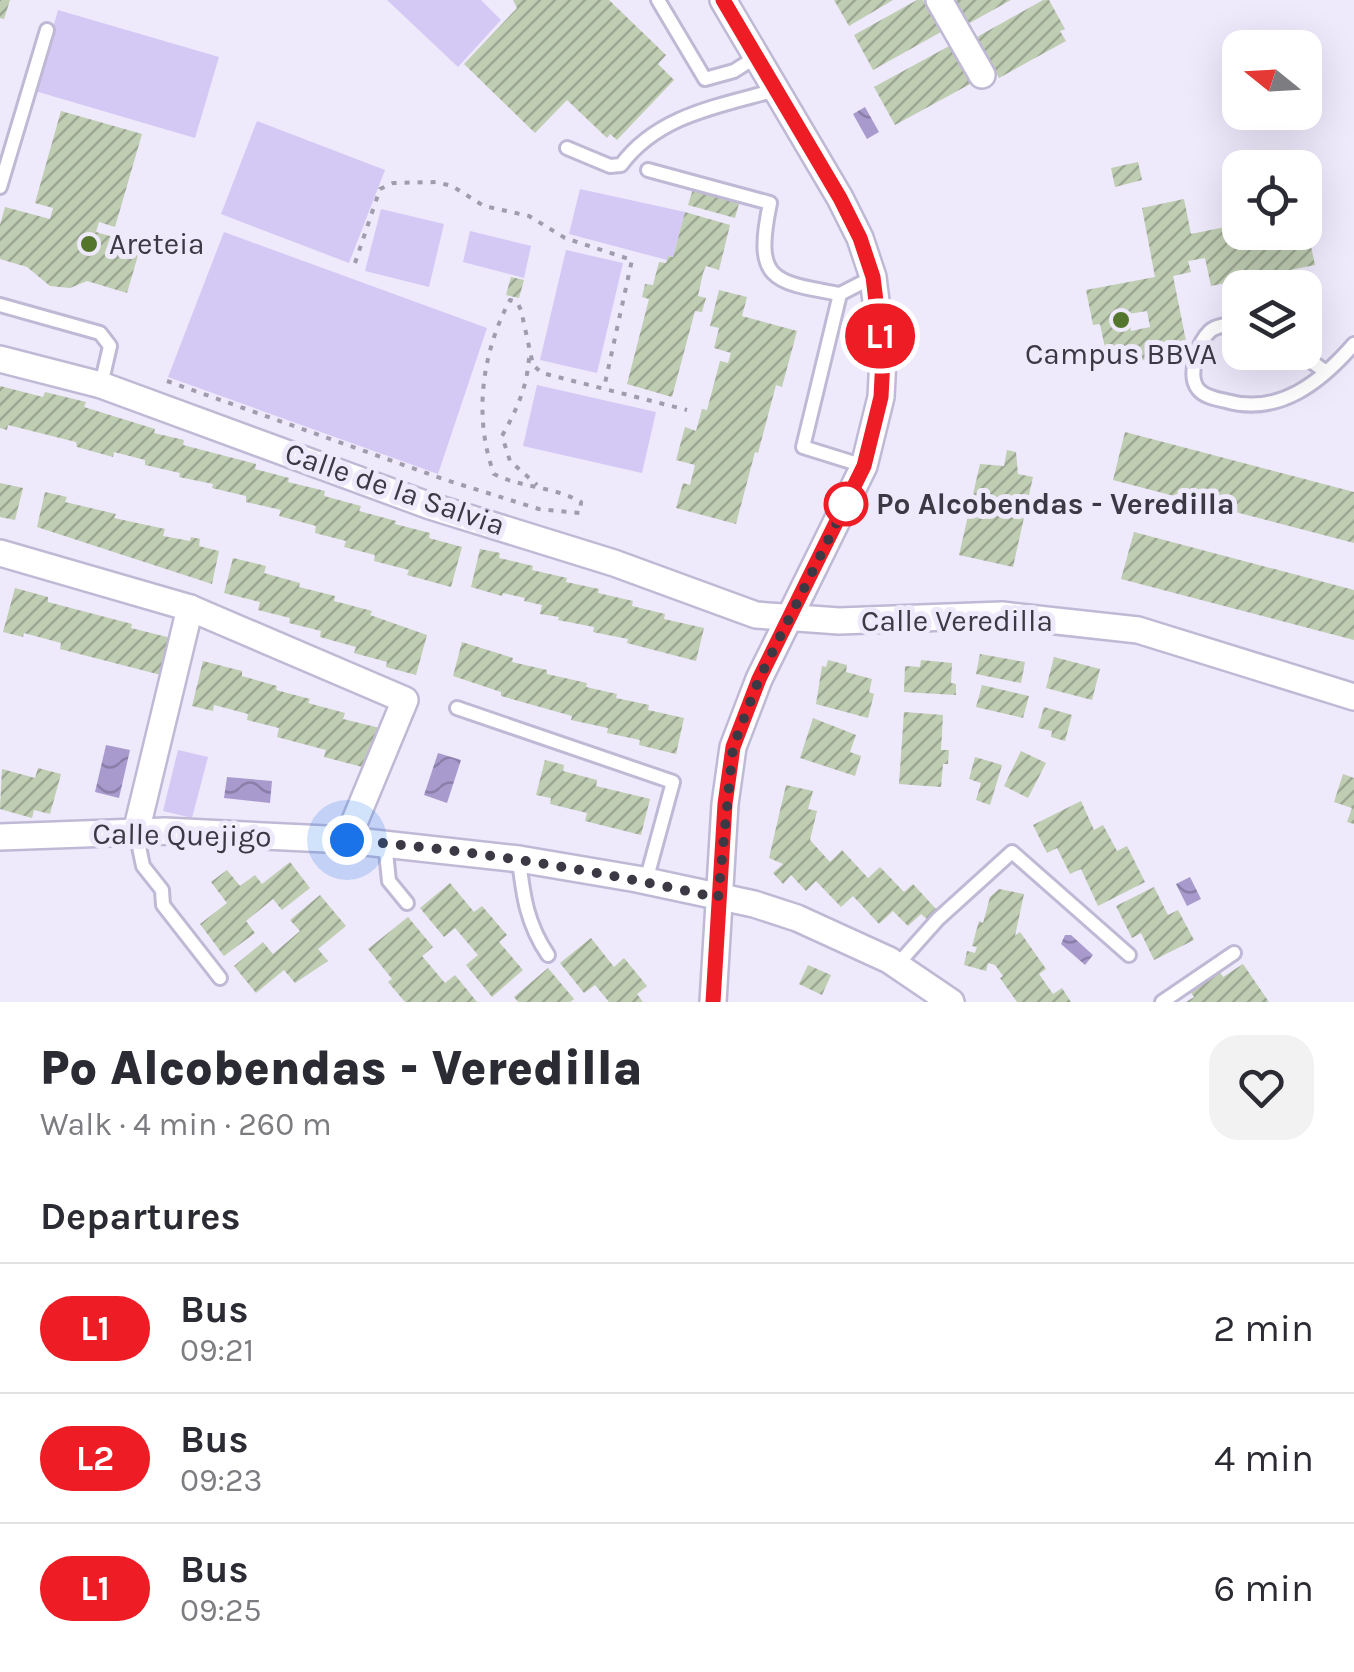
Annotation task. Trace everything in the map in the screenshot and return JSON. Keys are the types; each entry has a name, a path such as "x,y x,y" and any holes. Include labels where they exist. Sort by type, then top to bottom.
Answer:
{"street":[{"path":"713,1002 718,898 733,747 789,616 864,466 881,397 883,358 873,277 860,238 723,0"},
{"path":"939,0 982,75"},
{"name":"Calle de la Salvia","path":"0,359 101,385 430,506 614,562 735,610 756,616 789,616"},
{"path":"0,554 190,608 405,700 347,840"},
{"path":"136,832 190,608"},
{"name":"Calle Veredilla","path":"789,616 839,621 1002,615 1138,630 1354,697"},
{"name":"Calle Quejigo","path":"0,837 136,832 347,840 519,859 646,881 754,904 798,918 898,966 952,1002"}],"lane":[{"path":"658,0 705,79 734,72 756,57"},
{"path":"0,187 47,30"},
{"path":"567,148 610,166 621,165 632,150 680,116 776,90"},
{"path":"648,170 770,203 763,235 764,257 773,276 787,284 840,294 873,277"},
{"path":"840,294 804,447 864,466"},
{"path":"0,305 100,333 110,346 101,385"},
{"path":"1222,326 1208,332 1192,372 1196,388 1241,406 1273,404 1299,394 1354,344"},
{"path":"1322,369 1326,372"},
{"path":"456,708 673,782 646,881"},
{"path":"136,832 144,866 162,890 163,906 220,978"},
{"path":"384,843 389,880 407,903"},
{"path":"898,966 938,919 1012,852 1129,955"},
{"path":"519,859 525,911 548,955"},
{"path":"1162,1002 1234,954"}],"path":[{"path":"355,263 380,189 393,183 436,182 452,186 484,206 530,216 565,238 632,260 604,389"},
{"path":"167,381 539,510 580,514 581,502 564,492 509,482 494,474 487,455 487,357 510,300 517,302 521,310 533,366 542,373 688,410"},
{"path":"529,350 528,378 520,404 502,436 510,461 536,485"}],"shaded area":[{"path":"387,0 481,0 501,20 458,67"},
{"path":"58,10 219,57 195,138 35,91"},
{"path":"257,121 385,170 349,263 221,214"},
{"path":"580,189 685,212 673,257 667,260 569,234"},
{"path":"381,209 444,224 429,287 365,271"},
{"path":"470,231 531,246 524,278 463,262"},
{"path":"224,232 487,328 438,474 168,377"},
{"path":"566,250 623,263 597,373 540,360"},
{"path":"537,385 656,412 642,473 523,446"},
{"path":"178,750 208,757 192,818 163,811"}],"water":[{"path":"865,107 879,132 867,139 853,114"},
{"path":"106,745 130,750 119,798 95,792"},
{"path":"438,753 461,760 447,803 424,795"},
{"path":"227,777 272,781 270,803 224,798"},
{"path":"1190,877 1201,899 1187,906 1176,884"},
{"path":"1065,935 1071,935 1093,955 1085,965 1061,944"}],"building":[{"path":"0,0 10,0 4,19 0,18"},
{"path":"513,0 609,0 666,55 658,64 674,80 617,140 610,134 607,138 567,100 535,133 464,64 517,8"},
{"path":"834,0 893,0 849,26"},
{"path":"923,0 941,32 873,70 854,35"},
{"path":"953,0 1011,0 966,25"},
{"path":"1049,0 1065,29 1060,31 1066,41 999,78 977,37"},
{"path":"951,45 972,83 895,125 874,87"},
{"path":"61,111 142,134 115,227 99,222 96,232 141,245 127,293 87,281 70,288 50,286 27,267 0,259 0,225 5,207 50,219 53,208 35,203"},
{"path":"1138,162 1142,180 1115,187 1111,168"},
{"path":"693,189 740,200 735,218 688,205"},
{"path":"1184,199 1191,234 1222,228 1222,250 1312,250 1315,265 1290,270 1222,270 1222,284 1211,286 1205,258 1188,261 1191,272 1173,276 1188,351 1109,367 1100,324 1093,325 1086,290 1155,277 1142,208","holes":["1147,311 1150,327 1131,331 1128,314"]},
{"path":"685,212 730,225 719,270 706,266 703,273 698,296 706,298 702,312 695,311 672,397 627,384 649,299 642,297 645,284 653,285 659,262 666,263 668,256 673,257"},
{"path":"511,277 524,280 519,298 506,295"},
{"path":"719,290 747,297 742,316 797,331 782,387 776,385 736,524 676,508 683,483 690,485 695,465 676,460 685,427 696,431 702,409 707,410 720,361 728,363 731,353 714,348 719,328 710,326"},
{"path":"0,386 86,402 84,407 184,440 183,445 256,464 255,469 361,506 359,511 462,547 451,587 374,561 375,555 344,547 346,541 315,533 316,526 279,516 281,510 246,502 246,496 179,477 180,473 145,465 145,460 114,452 113,457 77,447 76,442 8,425 7,430 0,428"},
{"path":"1125,432 1354,492 1354,543 1113,480"},
{"path":"1007,450 1016,452 1018,474 1033,477 1013,567 959,555 980,464 1004,466"},
{"path":"0,483 23,488 15,520 0,517"},
{"path":"45,492 67,497 65,502 116,514 114,518 165,529 163,536 200,539 199,546 219,551 212,584 37,527"},
{"path":"1134,532 1354,590 1354,640 1121,579"},
{"path":"480,549 533,566 532,570 567,578 566,582 599,589 598,593 633,601 632,606 665,614 664,619 704,628 696,661 593,632 594,627 540,614 542,605 524,601 525,598 471,587"},
{"path":"233,558 266,566 264,573 335,596 334,601 372,611 370,615 427,635 416,675 354,653 356,647 320,637 321,631 289,623 290,618 258,610 260,602 224,593"},
{"path":"15,588 48,597 48,602 171,638 161,675 60,649 61,643 3,632"},
{"path":"462,642 513,658 512,662 547,670 547,674 587,683 586,687 617,694 616,698 649,705 648,710 684,718 676,754 639,745 640,740 607,733 608,728 571,720 572,716 501,696 501,692 453,676"},
{"path":"980,654 1025,662 1021,683 976,674"},
{"path":"1054,657 1100,669 1092,700 1046,688"},
{"path":"828,660 847,665 846,672 872,679 869,692 874,694 868,718 816,704 822,666 826,667"},
{"path":"921,660 952,663 951,683 956,684 956,695 904,692 905,666 920,667"},
{"path":"203,661 242,671 242,676 277,686 276,690 345,713 343,719 380,728 370,769 324,757 326,750 277,737 279,728 247,720 248,714 214,705 213,711 192,706"},
{"path":"982,685 1029,696 1023,718 976,707"},
{"path":"1044,707 1072,715 1065,741 1051,737 1052,731 1038,728"},
{"path":"904,712 943,715 941,750 949,750 941,787 899,784"},
{"path":"813,718 856,735 850,752 861,756 855,776 800,758"},
{"path":"1021,751 1046,763 1028,798 1004,786"},
{"path":"975,757 1002,765 990,805 976,800 981,783 969,779"},
{"path":"545,760 564,765 563,771 597,780 596,786 650,799 641,835 585,821 587,813 550,804 551,798 536,795"},
{"path":"38,768 61,774 50,814 34,810 32,818 0,809 2,769 35,778"},
{"path":"1343,774 1354,778 1354,824 1347,822 1352,808 1334,802"},
{"path":"786,785 813,791 808,809 817,811 810,840 830,862 842,850 868,878 880,867 904,892 913,884 937,910 927,919 921,914 908,926 893,911 879,924 853,896 841,907 816,881 806,891 791,875 783,884 773,873 783,864 769,858"},
{"path":"1081,801 1094,830 1103,825 1117,851 1127,846 1145,882 1098,906 1081,869 1070,874 1057,848 1047,853 1033,825"},
{"path":"290,862 310,888 282,910 273,899 246,921 255,933 224,956 200,924 227,903 211,882 227,870 240,886 255,875 262,884"},
{"path":"450,883 474,912 482,906 507,935 499,942 523,970 492,997 466,965 478,955 455,928 444,937 420,908"},
{"path":"1154,887 1168,915 1178,910 1194,940 1154,960 1141,933 1132,938 1116,906"},
{"path":"999,889 1024,894 1015,936 1020,932 1046,969 1039,974 1053,994 1062,988 1071,1002 1017,1002 995,965 988,963 986,971 964,965 967,951 975,953 977,947 972,946 979,921 983,923 990,897"},
{"path":"320,895 346,926 318,949 328,961 295,983 284,970 256,993 234,966 263,942 273,954 300,931 290,920"},
{"path":"408,917 433,947 422,956 445,983 455,975 477,1002 405,1002 388,982 392,979 368,949"},
{"path":"591,938 614,967 624,958 647,986 637,994 643,1002 609,1002 595,985 584,993 560,963"},
{"path":"1243,964 1269,1002 1186,1002 1194,997 1188,988 1218,969 1223,977"},
{"path":"808,965 831,975 822,995 799,984"},
{"path":"548,968 574,999 518,1002 514,997"}],"bus line":[{"name":"L1","path":"713,1002 725,804 733,747 759,679 864,466 881,397 883,358 873,277 860,238 723,0"}],"place":[{"name":"Areteia","path":"89,244"},
{"name":"Campus BBVA","path":"1121,320"},
{"name":"Pº Alcobendas - Veredilla","path":"846,504"}],"route":[{"path":"347,840 519,859 637,879 718,898 733,747 759,679 846,504"}]}
